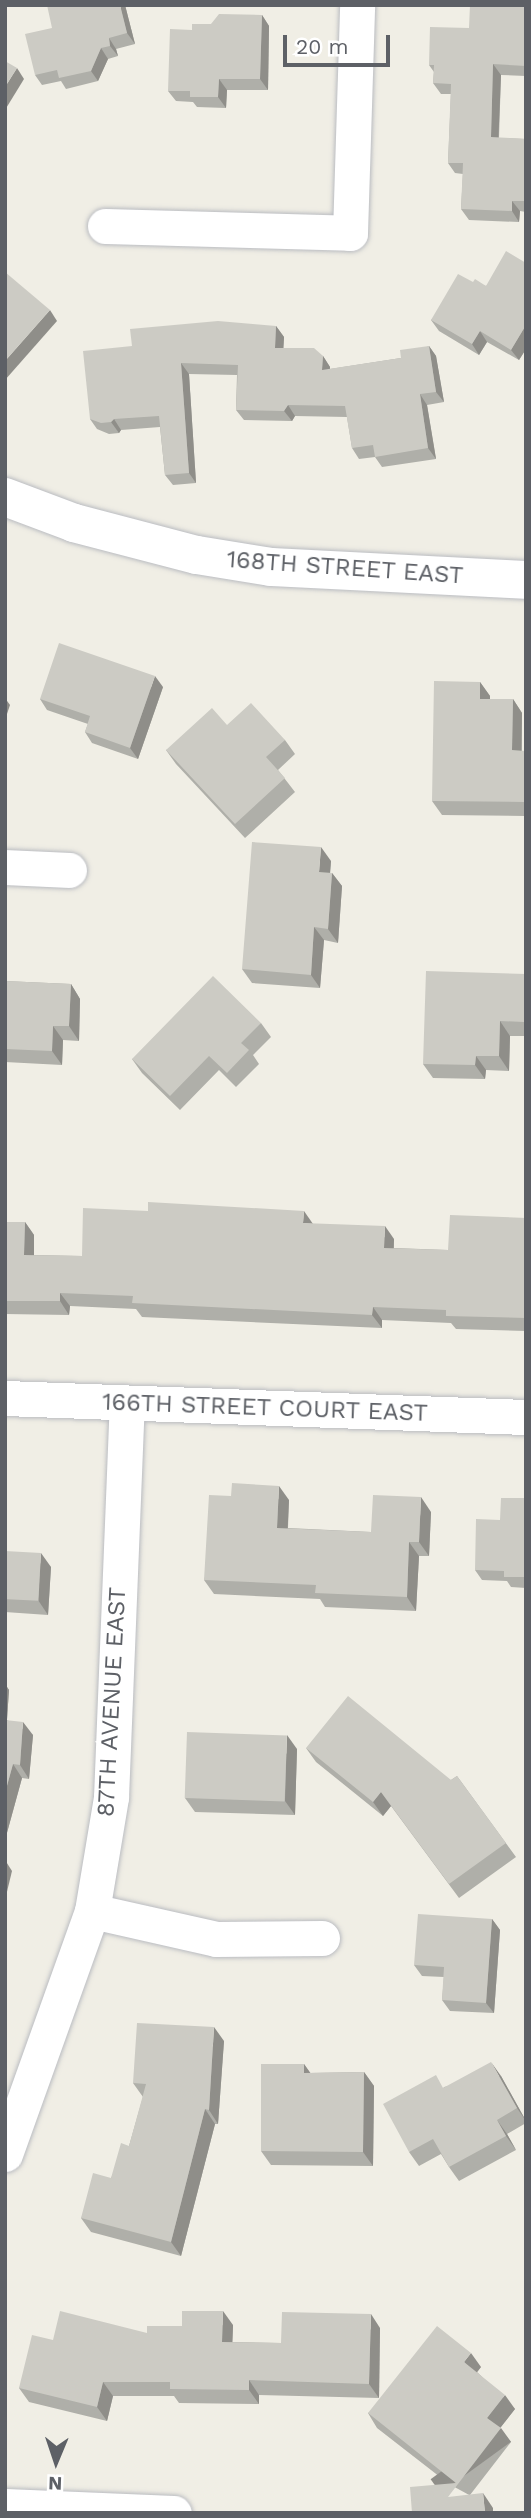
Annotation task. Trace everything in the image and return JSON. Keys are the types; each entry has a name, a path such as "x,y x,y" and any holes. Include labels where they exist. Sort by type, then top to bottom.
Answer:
{"street":[{"path":"105,226 350,233 357,5"},
{"name":"168TH STREET EAST","path":"5,497 74,523 197,555 258,565 422,577 526,580"},
{"path":"5,867 69,870"},
{"name":"166TH STREET COURT EAST","path":"5,1398 526,1417"},
{"name":"87TH AVENUE EAST","path":"5,2154 92,1911 111,1797 127,1403"},
{"path":"92,1911 216,1939 322,1938"},
{"path":"5,2506 174,2513"}],"building":[{"path":"47,5 120,5 127,33 109,38 110,46 101,48 91,71 59,78 57,70 35,75 25,34 52,28"},
{"path":"470,5 526,5 526,66 493,64 491,137 526,139 526,201 512,201 512,211 461,209 463,163 448,163 451,84 433,83 434,65 429,65 430,27 469,28"},
{"path":"219,14 262,15 260,79 219,79 218,97 190,97 190,91 168,91 170,29 192,30 192,24 211,24"},
{"path":"5,61 17,68 5,87"},
{"path":"506,251 526,263 526,325 511,350 480,331 472,344 431,320 458,274 473,282 475,279 486,286"},
{"path":"5,272 50,310 5,361"},
{"path":"218,321 276,326 275,348 314,348 323,356 322,370 401,358 400,350 429,346 436,392 420,394 428,448 375,457 373,445 352,448 345,406 288,405 284,411 236,410 238,365 181,363 189,473 165,475 159,416 114,419 101,423 90,419 83,351 132,346 130,329"},
{"path":"59,643 155,676 130,748 85,732 90,716 40,699"},
{"path":"434,681 480,682 480,699 513,699 512,750 525,751 524,802 432,801"},
{"path":"251,703 285,740 266,757 285,778 235,824 166,750 212,708 227,725"},
{"path":"252,842 321,847 319,872 332,873 328,929 314,927 311,975 242,969"},
{"path":"426,971 526,974 524,1022 500,1021 499,1056 476,1056 475,1065 423,1064"},
{"path":"213,976 261,1023 241,1043 249,1050 227,1073 209,1056 170,1096 132,1059"},
{"path":"5,981 71,984 69,1026 53,1026 52,1051 5,1049"},
{"path":"148,1202 304,1211 303,1223 385,1226 384,1248 448,1250 450,1215 526,1218 526,1318 446,1316 446,1310 373,1307 372,1315 132,1303 133,1296 60,1293 60,1301 5,1301 5,1222 25,1222 24,1255 82,1256 83,1208 148,1211"},
{"path":"232,1483 279,1486 277,1528 371,1532 373,1495 421,1497 419,1542 409,1542 407,1597 315,1593 316,1585 204,1580 209,1495 231,1496"},
{"path":"501,1498 526,1498 526,1577 504,1577 504,1571 475,1570 476,1519 500,1520"},
{"path":"5,1551 41,1553 38,1601 5,1599"},
{"path":"348,1696 451,1780 457,1776 506,1843 449,1884 381,1792 373,1802 306,1748"},
{"path":"5,1720 23,1722 20,1765 13,1764 5,1793"},
{"path":"187,1732 287,1735 285,1801 185,1798"},
{"path":"418,1914 492,1919 486,2003 442,2000 444,1967 414,1965"},
{"path":"137,2023 214,2027 209,2110 205,2109 171,2242 81,2218 93,2173 111,2178 121,2143 129,2146 146,2084 133,2083"},
{"path":"491,2062 517,2108 497,2120 506,2136 449,2167 433,2139 409,2152 383,2104 436,2075 443,2088"},
{"path":"261,2064 304,2064 304,2073 364,2072 363,2152 261,2151"},
{"path":"60,2311 147,2333 147,2326 182,2326 182,2311 223,2311 222,2342 281,2343 282,2312 371,2314 369,2384 249,2380 249,2390 170,2389 170,2382 103,2382 97,2407 19,2388 32,2335 53,2340"},
{"path":"437,2326 471,2353 464,2362 505,2395 487,2418 501,2428 448,2497 483,2493 485,2513 412,2513 410,2487 456,2483 368,2413"}]}
